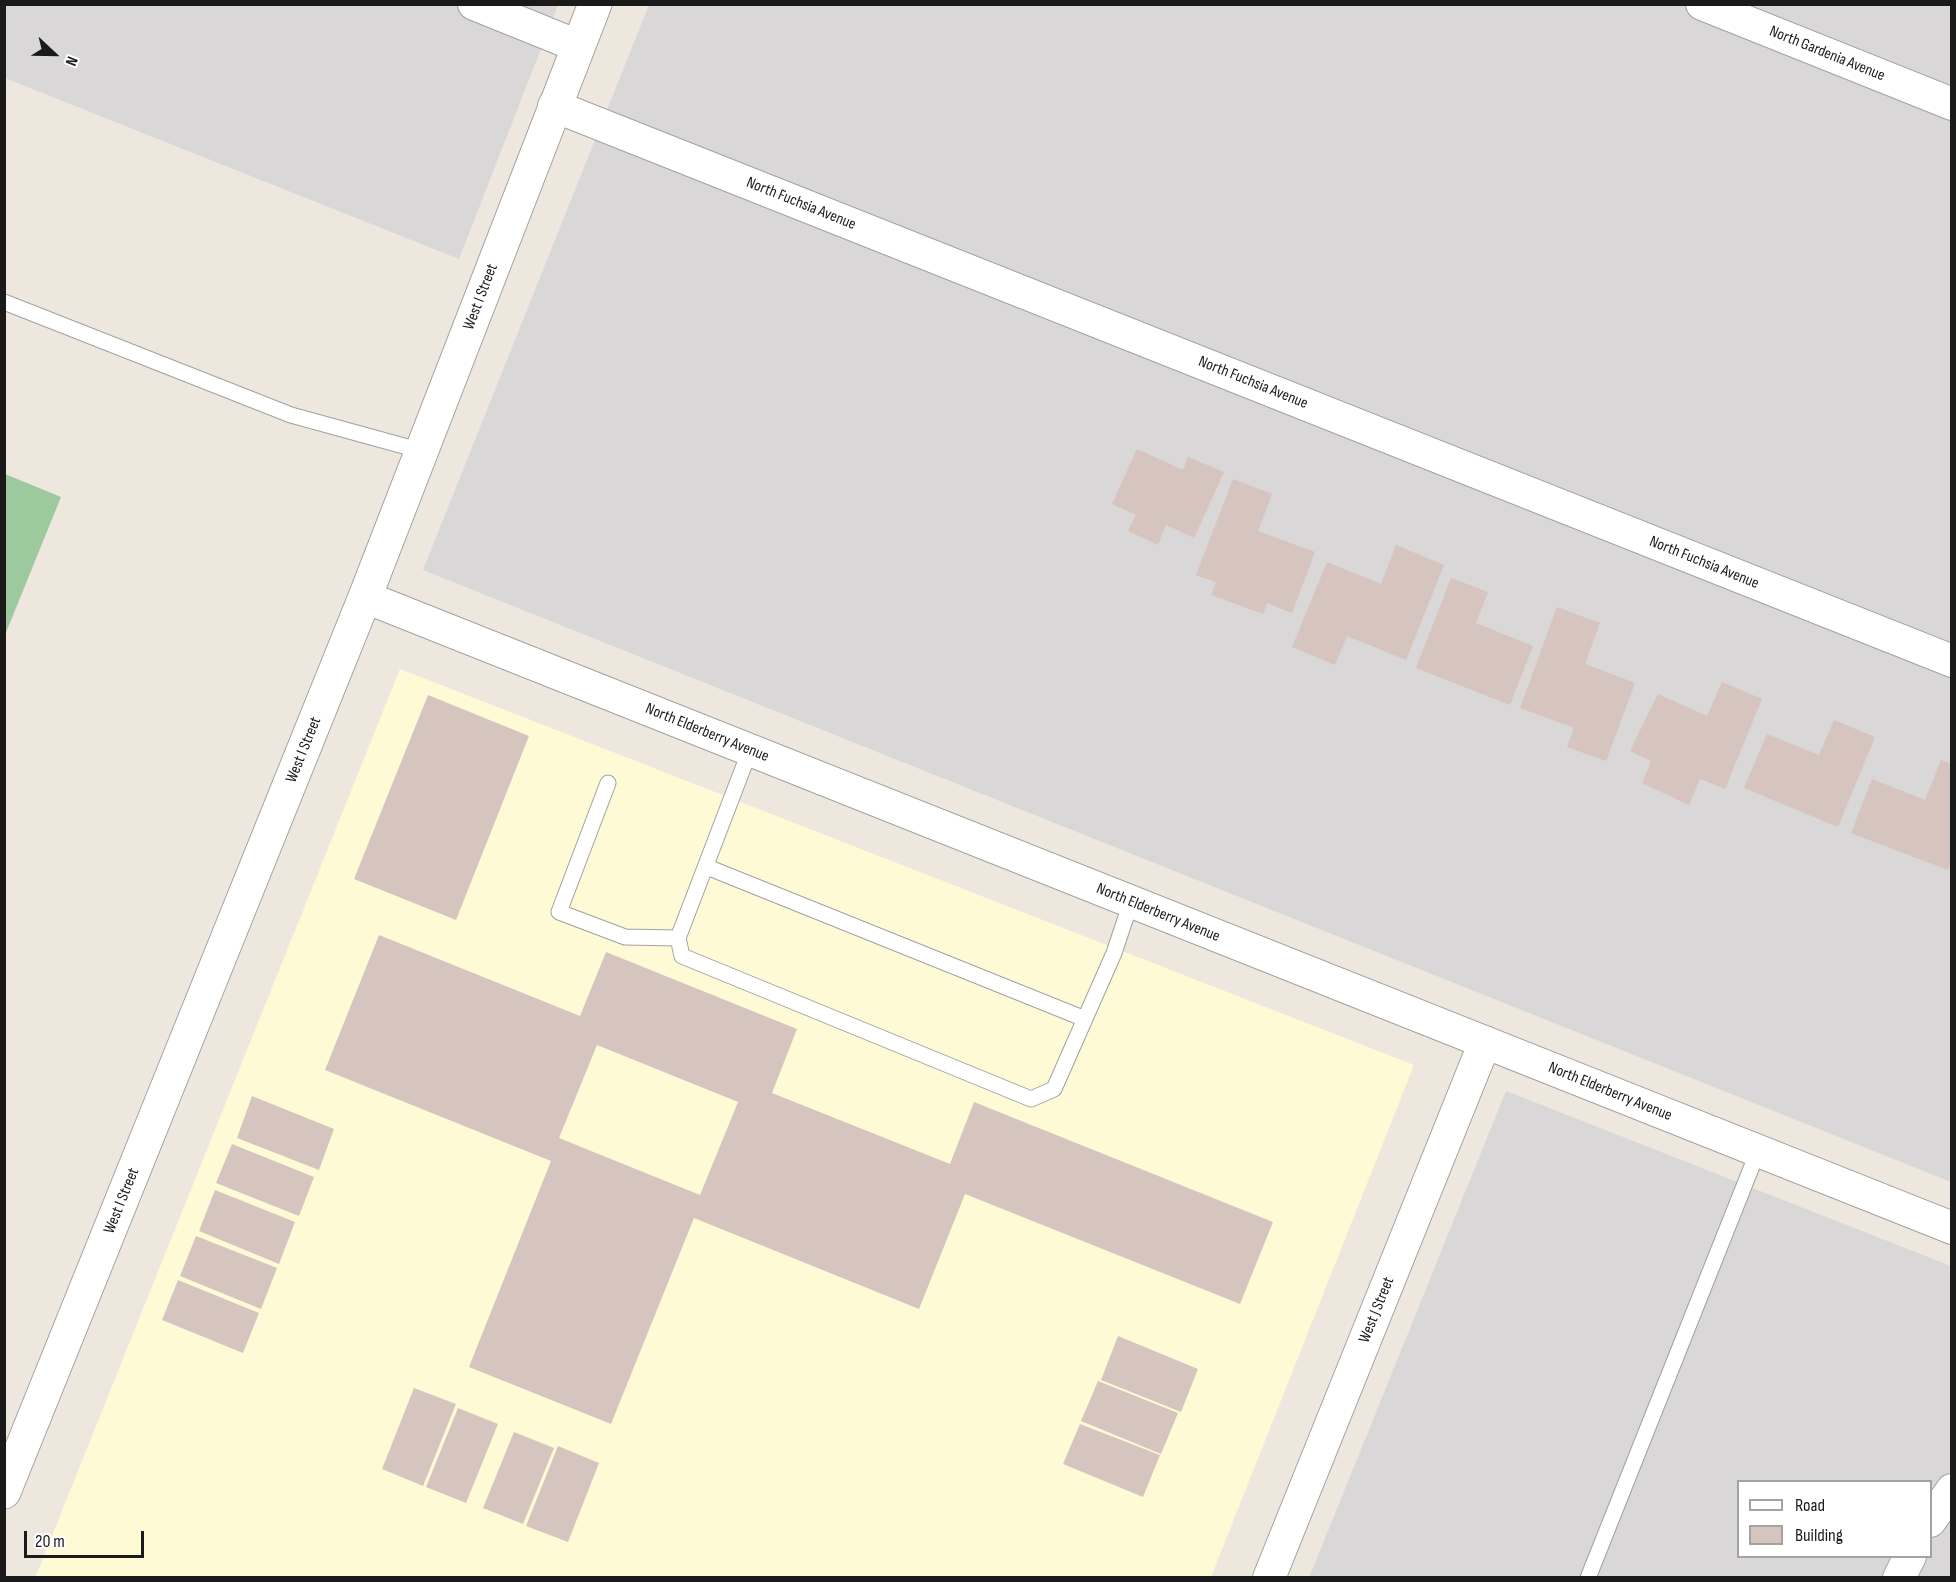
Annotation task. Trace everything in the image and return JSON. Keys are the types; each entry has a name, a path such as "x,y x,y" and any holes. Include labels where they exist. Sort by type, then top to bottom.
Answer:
{"street":[{"path":"474,4 578,46"},
{"name":"West I Street","path":"4,1492 365,597 595,4"},
{"name":"North Gardenia Avenue","path":"1702,4 1952,104"},
{"name":"North Fuchsia Avenue","path":"554,106 1952,661"},
{"name":"North Elderberry Avenue","path":"365,597 1952,1228"},
{"name":"West J Street","path":"1269,1578 1485,1042"},
{"path":"1932,1518 1952,1490"},
{"path":"1899,1578 1909,1558"}],"lane":[{"path":"4,302 291,416 422,451"},
{"path":"750,750 678,938 682,956 1031,1099 1054,1089 1114,953 1131,902"},
{"path":"608,783 560,912 625,937 678,938"},
{"path":"706,867 1085,1018"},
{"path":"1588,1578 1758,1151"}],"shaded area":[{"path":"4,5 558,5 459,259 5,78"},
{"path":"649,5 1951,5 1951,1182 423,570"},
{"path":"400,669 1414,1065 1211,1577 35,1578"},
{"path":"1506,1091 1951,1266 1951,1577 1309,1578"}],"green space":[{"path":"5,474 61,497 5,635"}],"building":[{"path":"1137,449 1183,470 1188,457 1224,472 1194,538 1166,525 1158,545 1128,531 1136,515 1112,504"},
{"path":"1233,479 1272,494 1258,531 1315,552 1292,613 1267,603 1263,614 1211,595 1216,582 1196,575"},
{"path":"1396,545 1444,565 1406,660 1347,636 1335,665 1292,647 1327,562 1381,584"},
{"path":"1451,578 1488,592 1476,623 1533,646 1510,705 1416,668"},
{"path":"1557,607 1600,623 1585,664 1635,683 1606,761 1567,747 1574,728 1520,708"},
{"path":"1722,682 1762,699 1725,789 1700,779 1689,805 1642,783 1651,761 1630,751 1658,694 1707,716"},
{"path":"428,695 529,736 456,920 354,879"},
{"path":"1834,720 1875,737 1838,827 1744,788 1767,734 1819,755"},
{"path":"1941,760 1952,764 1952,862 1948,870 1851,833 1872,779 1925,800"},
{"path":"379,935 580,1016 606,952 797,1029 772,1093 950,1164 974,1102 1273,1222 1240,1304 965,1194 919,1309 694,1218 611,1424 469,1367 551,1161 325,1070","holes":["597,1045 738,1102 700,1195 559,1138"]},
{"path":"252,1096 334,1129 319,1170 237,1138"},
{"path":"232,1144 314,1177 299,1216 216,1183"},
{"path":"215,1190 295,1222 279,1264 199,1231"},
{"path":"196,1236 277,1268 261,1309 180,1276"},
{"path":"178,1280 259,1313 243,1353 162,1320"},
{"path":"1118,1336 1198,1369 1181,1412 1101,1380"},
{"path":"1098,1381 1178,1413 1161,1454 1081,1421"},
{"path":"414,1388 456,1404 423,1486 382,1469"},
{"path":"458,1408 498,1424 466,1503 426,1487"},
{"path":"1080,1424 1160,1455 1143,1497 1063,1464"},
{"path":"514,1432 554,1448 523,1524 483,1508"},
{"path":"558,1446 599,1463 568,1542 526,1526"}]}
